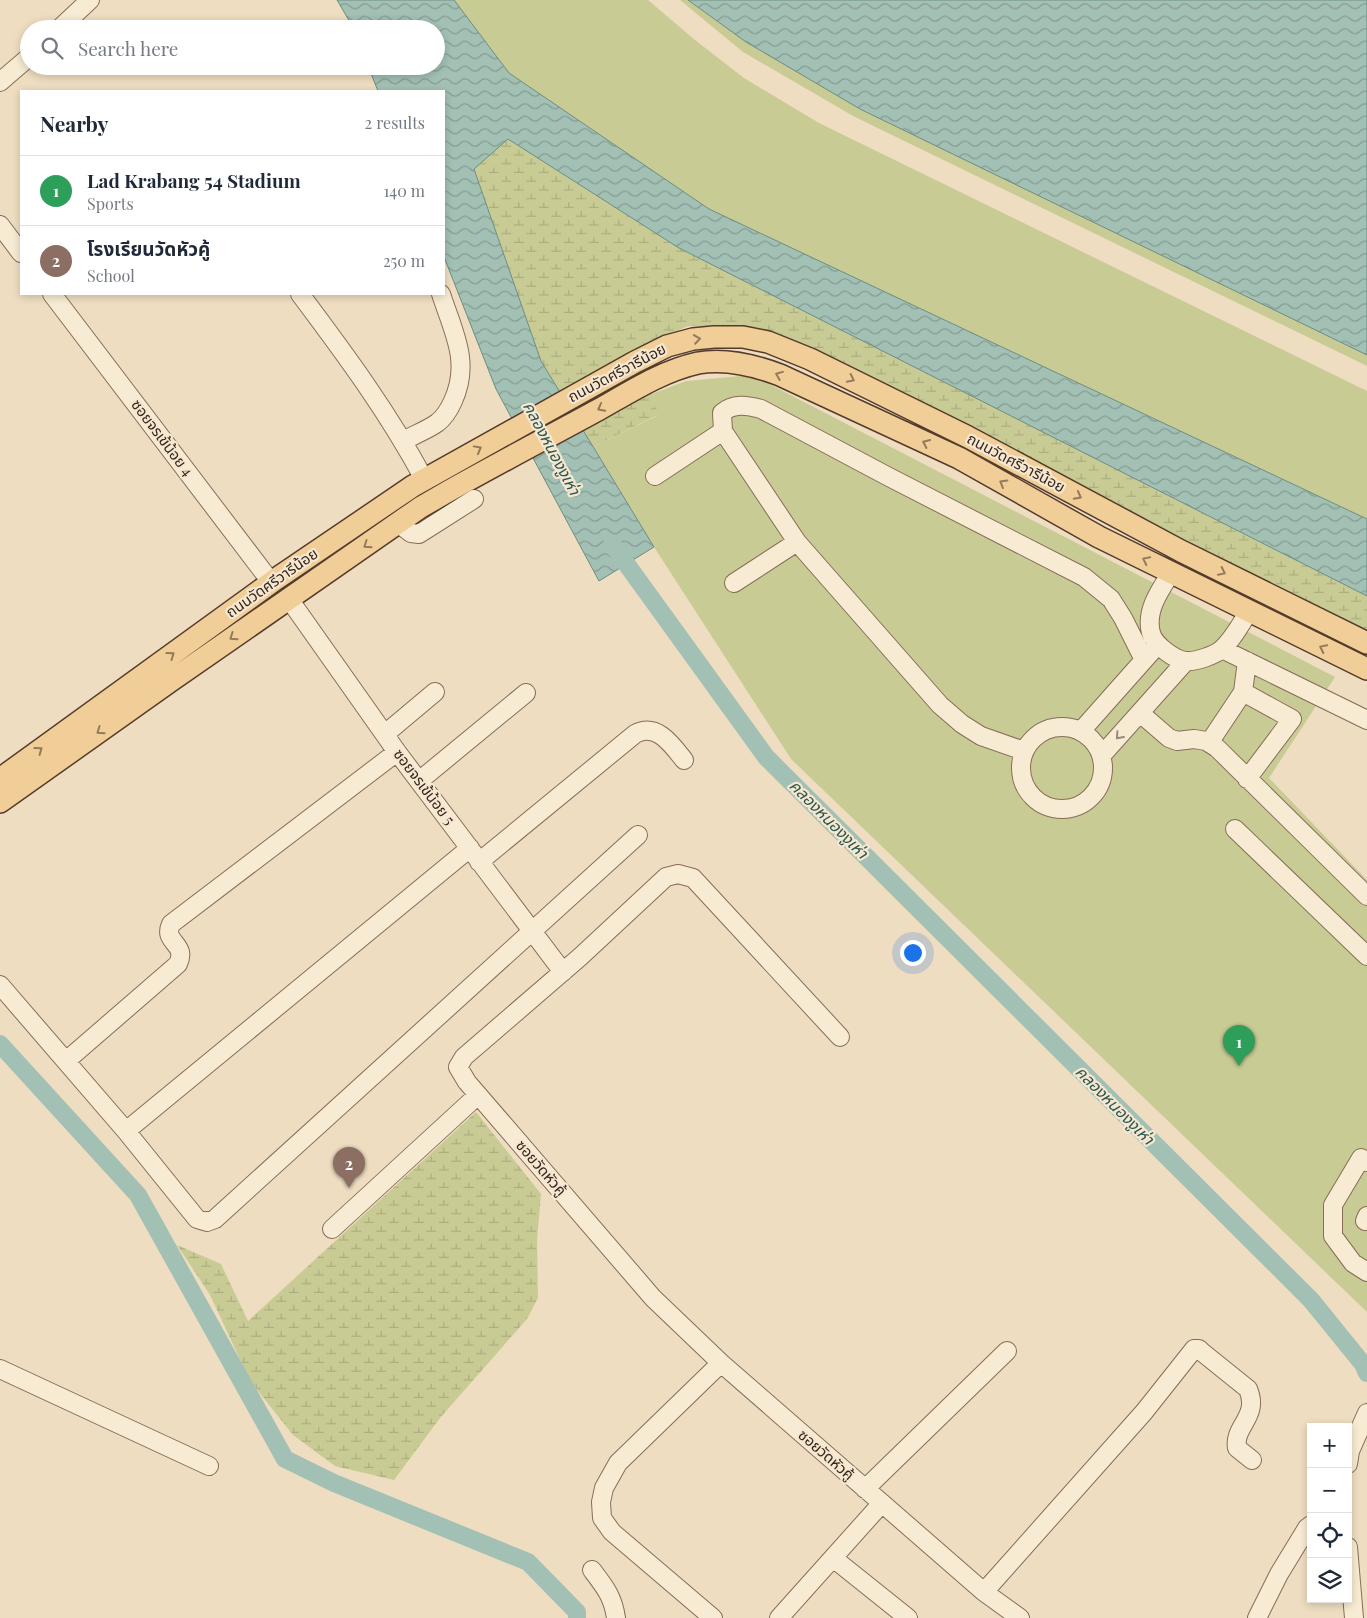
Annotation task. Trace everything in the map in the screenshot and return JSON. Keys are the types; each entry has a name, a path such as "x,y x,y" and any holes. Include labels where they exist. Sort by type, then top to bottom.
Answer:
{"main road":[{"name":"ถนนวัดศรีวารีน้อย","path":"0,779 272,582 429,476 635,362 667,346 693,339 743,337 768,342 810,358 968,437 1181,551 1367,643"},
{"name":"ถนนวัดศรีวารีน้อย","path":"0,802 398,523 447,492 644,385 678,368 700,363 729,362 755,366 780,375 959,458 1098,537 1367,669"},
{"path":"272,582 290,599"}],"street":[{"path":"69,20 90,0"},
{"path":"0,82 20,65"},
{"path":"0,225 20,252"},
{"name":"ซอยจรเข้น้อย 4","path":"53,295 272,582"},
{"path":"301,295 360,375 403,442 429,476"},
{"path":"403,442 438,422 448,412 458,392 462,371 460,352 441,295"},
{"path":"1024,751 980,736 962,724 940,705 797,542 723,431 722,413 727,408 750,406 761,408 888,477 1084,578 1111,599 1123,618 1144,660"},
{"path":"655,476 723,431"},
{"path":"398,523 412,533 419,534 474,499"},
{"path":"734,583 797,542"},
{"path":"1171,573 1155,598 1150,614 1151,633 1157,645 1170,654 1186,661 1209,657 1222,649 1249,611"},
{"name":"ซอยจรเข้น้อย 5","path":"290,599 397,752 563,972"},
{"path":"1081,731 1157,645"},
{"path":"1222,649 1367,720"},
{"path":"1102,755 1186,661"},
{"path":"1209,743 1243,692 1247,661"},
{"path":"385,734 435,692"},
{"path":"1243,692 1292,719 1247,778"},
{"path":"419,781 526,693"},
{"path":"1140,712 1169,738 1177,741 1194,739 1206,741 1217,748 1367,896"},
{"path":"1064,727 1081,731 1093,741 1102,755 1103,773 1098,790 1085,803 1068,810 1051,809 1035,800 1024,786 1020,768 1024,751 1034,738 1048,729 1064,727"},
{"path":"126,1132 475,855 635,734 640,731 651,730 661,735 684,760"},
{"path":"66,1061 178,964 181,957 180,950 169,935 170,924 397,752"},
{"path":"1235,830 1367,956"},
{"path":"0,985 126,1132 197,1219 207,1222 215,1219 638,835"},
{"name":"ซอยวัดหัวคู้","path":"840,1037 693,878 678,874 666,876 563,972 464,1057 458,1067 467,1082 653,1298 721,1363 865,1489 984,1592 1020,1618"},
{"path":"332,1229 478,1095"},
{"path":"1367,1162 1361,1158 1333,1205 1333,1236 1354,1263 1367,1272"},
{"path":"984,1592 1144,1412 1194,1349 1202,1352 1248,1390 1252,1398 1252,1409 1236,1442 1237,1448 1252,1460"},
{"path":"865,1489 1007,1351"},
{"path":"712,1618 612,1532 602,1518 601,1502 604,1488 618,1463 721,1363"},
{"path":"0,1369 209,1466"},
{"path":"1352,1450 1367,1413"},
{"path":"781,1618 882,1503"},
{"path":"1257,1618 1279,1574 1307,1528"},
{"path":"834,1558 908,1618"},
{"path":"1349,1558 1354,1618"},
{"path":"592,1570 608,1591 614,1604 616,1618"}],"green space":[{"path":"454,0 648,0 744,78 819,123 1367,391 1367,519 709,209 509,73"},
{"path":"680,0 688,0 746,42 861,109 1367,355 1367,366 853,116 743,52"},
{"path":"508,139 679,248 1367,596 1367,636 941,413 747,327 688,326 628,352 652,394 658,415 593,447 541,361 474,168"},
{"path":"752,375 1335,677 1269,778 1367,880 1367,1312 791,759 654,547 593,447 657,416 652,394 686,381"},
{"path":"476,1112 541,1194 537,1240 538,1298 527,1319 440,1418 394,1480 335,1466 293,1435 250,1381 210,1295 177,1245 221,1264 248,1321"}],"water":[{"path":"337,0 454,0 509,73 709,209 1367,519 1367,596 679,248 508,139 474,169 541,361 654,547 599,581 496,389 445,260 445,90 378,90 372,75 445,75 445,20 349,20"},
{"path":"688,0 1367,0 1367,355 860,109 746,42"}],"waterway":[{"name":"คลองหนองงูเห่า","path":"612,544 766,757 1311,1300 1363,1364 1367,1373"},
{"path":"0,1044 138,1195 285,1459 334,1483 528,1562 577,1612 577,1618"}],"place":[{"name":"Lad Krabang 54 Stadium","path":"1239,1066"},
{"name":"โรงเรียนวัดหัวคู้","path":"349,1188"}]}
